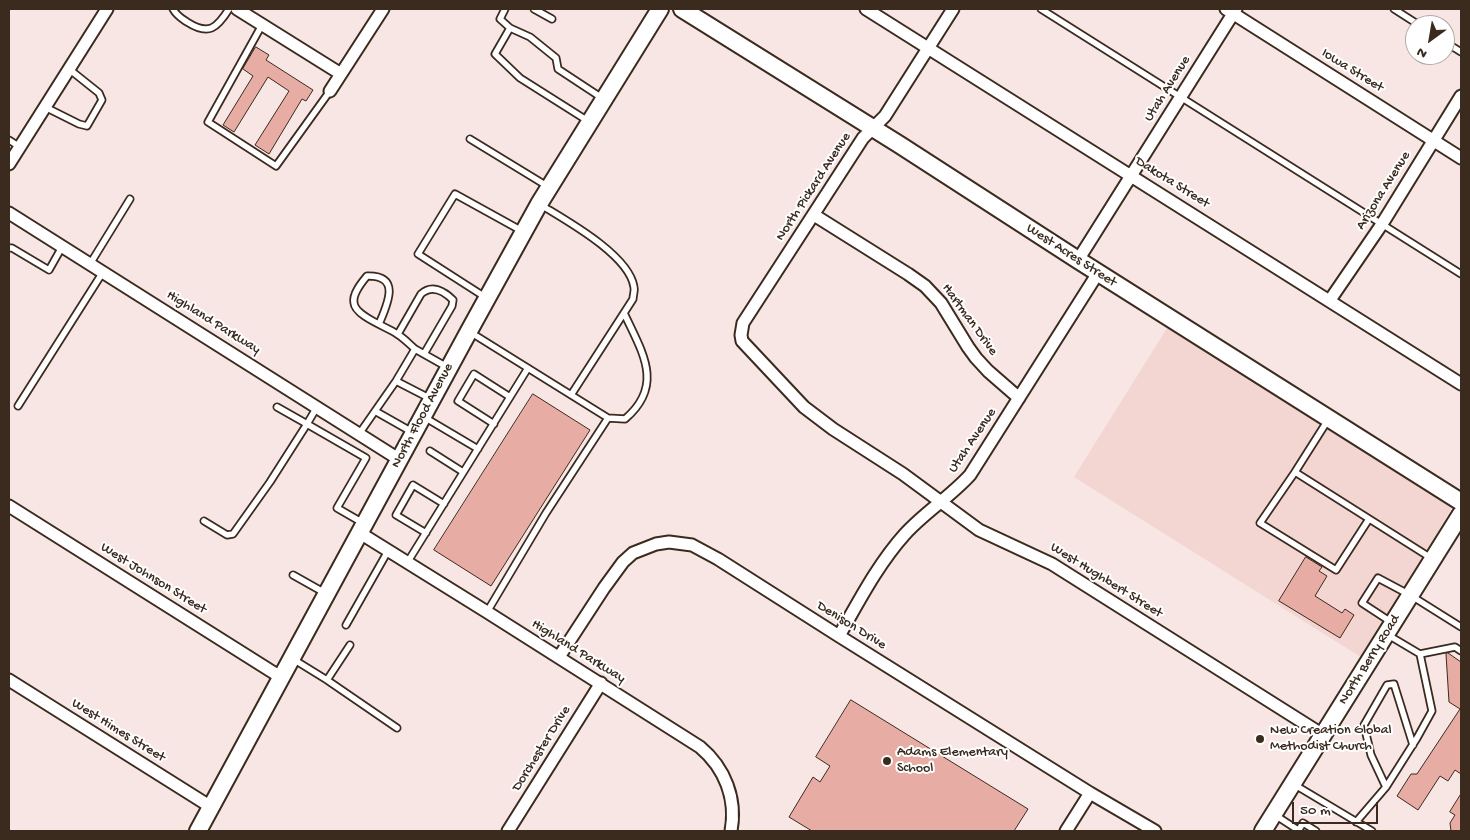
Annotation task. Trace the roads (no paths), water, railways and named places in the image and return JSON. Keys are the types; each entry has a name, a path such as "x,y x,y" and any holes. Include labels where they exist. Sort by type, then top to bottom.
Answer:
{"street":[{"path":"9,164 107,9"},
{"path":"237,9 341,74"},
{"path":"330,91 382,9"},
{"name":"North Flood Avenue","path":"198,831 293,659 448,368 539,204 660,9"},
{"name":"West Acres Street","path":"682,9 1461,502"},
{"name":"Dakota Street","path":"866,9 1461,384"},
{"name":"North Pickard Avenue","path":"741,335 744,323 863,138 885,116 953,9"},
{"name":"Utah Avenue","path":"1078,260 1181,96 1232,10"},
{"name":"Iowa Street","path":"1232,10 1461,158"},
{"name":"Arizona Avenue","path":"1330,300 1382,224 1461,96"},
{"name":"Highland Parkway","path":"9,213 400,460"},
{"name":"Hartman Drive","path":"814,215 925,286 941,303 976,358 988,371 1020,398"},
{"name":"Utah Avenue","path":"839,636 867,588 895,546 922,516 958,488 970,475 1098,273"},
{"name":"West Hughbert Street","path":"741,335 742,341 747,347 804,407 833,429 904,474 978,530 992,538 1037,556 1065,572 1323,735"},
{"name":"West Johnson Street","path":"9,506 282,678"},
{"name":"North Berry Road","path":"1263,831 1461,514"},
{"name":"Highland Parkway","path":"362,528 388,551 601,683 692,742 713,760 721,770 730,793 733,815 732,831"},
{"name":"Denison Drive","path":"559,657 604,588 623,562 633,553 645,547 669,542 692,546 703,550 1090,794 1155,831"},
{"name":"West Himes Street","path":"9,680 211,807"},
{"name":"Dorchester Drive","path":"508,831 601,683"},
{"path":"1066,831 1090,794"}],"lane":[{"path":"173,9 177,16 198,29 210,29 221,22 229,9"},
{"path":"505,9 500,19 510,28 530,37 556,58 558,69 564,74 604,99"},
{"path":"534,9 552,18"},
{"path":"1041,9 1461,274"},
{"path":"1394,9 1405,16"},
{"path":"262,25 208,122 276,166 330,91"},
{"path":"510,28 495,54 520,78 590,122"},
{"path":"45,107 87,126 102,100 99,93 70,69"},
{"path":"470,139 549,188"},
{"path":"9,140 20,146"},
{"path":"487,298 418,254 455,194 524,232"},
{"path":"90,264 130,200"},
{"path":"539,204 588,234 625,267 634,287 633,299 571,395"},
{"path":"9,248 49,270 62,247"},
{"path":"18,406 103,272"},
{"path":"379,324 389,302 390,290 385,281 374,276 367,276 358,290 353,304 358,312 379,324 398,334 415,349 448,368"},
{"path":"398,334 421,294 426,289 435,289 448,295 453,300 452,306 424,354"},
{"path":"469,331 608,418 625,419 637,410 647,390 648,372 624,313"},
{"path":"359,434 396,381 415,349"},
{"path":"407,563 528,368"},
{"path":"494,424 458,401 474,374 510,397"},
{"path":"396,381 432,400"},
{"path":"277,407 366,458 337,508 362,528"},
{"path":"204,521 228,535 233,534 270,482 317,407"},
{"path":"375,411 414,433"},
{"path":"423,416 478,449"},
{"path":"487,612 546,513 608,418"},
{"path":"1328,419 1260,523 1336,570 1369,519"},
{"path":"430,451 463,472"},
{"path":"1294,472 1433,560"},
{"path":"426,533 396,515 413,485 444,504"},
{"path":"346,625 388,551"},
{"path":"294,575 327,594"},
{"path":"1356,822 1386,787 1413,746 1432,711 1420,654 1362,603 1378,578 1410,595 1461,627"},
{"path":"328,680 350,645"},
{"path":"1420,654 1455,647 1461,651"},
{"path":"293,659 328,680 397,728"},
{"path":"1386,787 1371,755 1364,725 1387,685 1394,684 1413,746"},
{"path":"1293,784 1372,831"},
{"path":"1274,814 1298,831 1303,823 1312,830"}],"place":[{"name":"New Creation Global Methodist Church","path":"1260,739"},
{"name":"Adams Elementary School","path":"887,761"}]}
